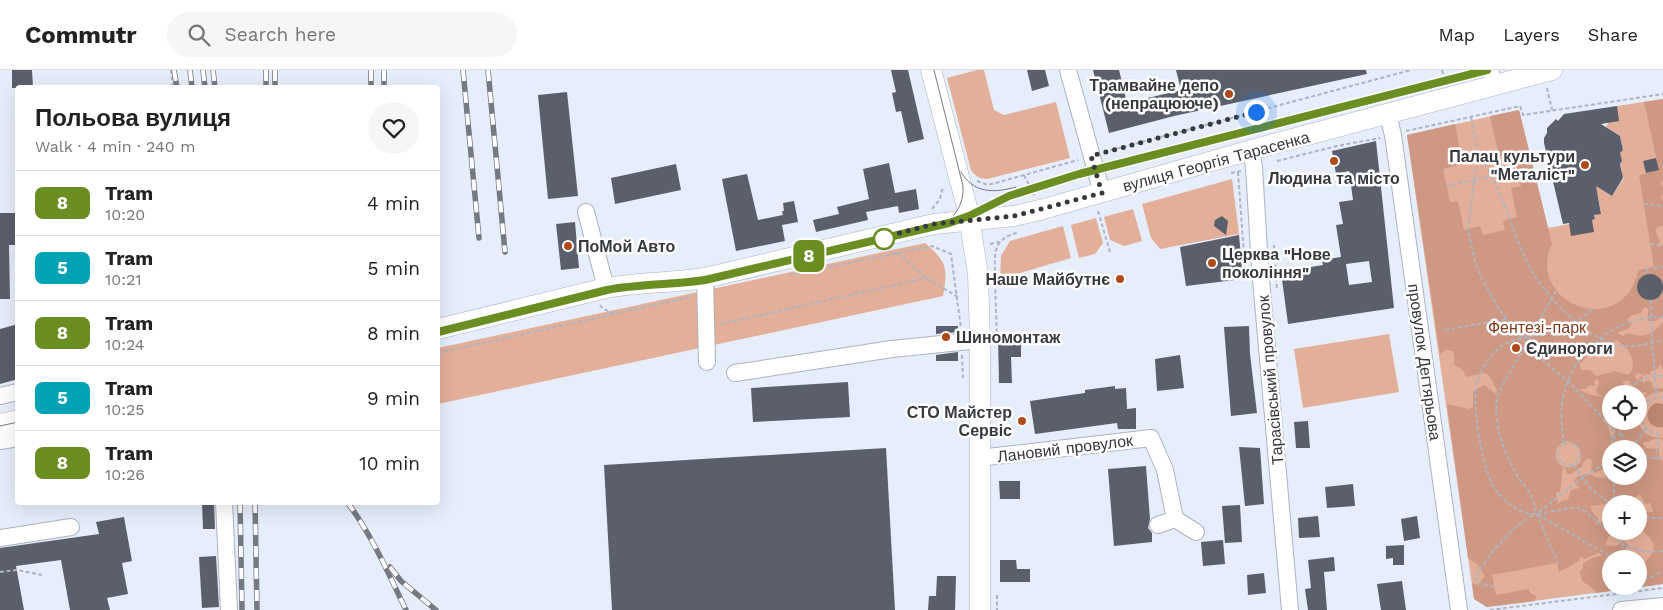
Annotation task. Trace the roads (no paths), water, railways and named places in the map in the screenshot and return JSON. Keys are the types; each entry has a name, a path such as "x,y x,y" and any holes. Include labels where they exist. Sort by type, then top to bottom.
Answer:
{"main road":[{"path":"931,70 970,220 988,344 979,458 980,610"},
{"name":"вулиця Георгія Тарасенка","path":"440,329 631,283 680,282 705,278 934,224 1014,216 1104,201 1252,159 1492,78 1549,76"},
{"path":"0,424 15,421"}],"street":[{"path":"1068,70 1104,201"},
{"name":"провулок Дегтярьова","path":"1388,114 1399,135 1459,610"},
{"name":"Тарасівський провулок","path":"1252,159 1290,610"},
{"path":"586,212 606,288"},
{"path":"705,278 707,362"},
{"path":"735,372 892,349 988,344"},
{"path":"0,396 15,393"},
{"path":"0,441 15,438"},
{"name":"Лановий провулок","path":"979,458 1151,438 1165,470 1175,519"},
{"path":"224,505 229,610"},
{"path":"1158,525 1175,519 1196,532"},
{"path":"0,538 71,527"},
{"path":"1621,610 1663,606"}],"tram line":[{"path":"934,70 963,186 959,207 945,223"},
{"path":"440,331 607,290 705,280 949,223 969,216 1030,188 1124,161 1487,70"},
{"name":"8","path":"440,332 607,290 631,285 681,284 705,280 949,223 969,216 1030,188 1124,161 1487,70"},
{"path":"961,172 972,184 985,190 992,191 1016,187"},
{"path":"0,426 15,423"}],"railway":[{"path":"174,70 176,85"},
{"path":"190,70 192,85"},
{"path":"203,70 205,85"},
{"path":"213,70 215,85"},
{"path":"266,70 266,85"},
{"path":"275,70 275,85"},
{"path":"371,70 371,85"},
{"path":"384,70 384,85"},
{"path":"463,70 479,238"},
{"path":"488,70 505,252"},
{"path":"240,505 242,610"},
{"path":"255,505 257,610"},
{"path":"349,505 372,541 406,610"},
{"path":"390,567 401,581 436,610"}],"place":[{"name":"Трамвайне депо (непрацююче)","path":"1229,94"},
{"name":"Людина та місто","path":"1334,161"},
{"name":"Палац культури \"Металіст\"","path":"1585,165"},
{"name":"ПоМой Авто","path":"568,246"},
{"name":"Церква \"Нове покоління\"","path":"1212,263"},
{"name":"Наше Майбутнє","path":"1120,279"},
{"name":"Шиномонтаж","path":"946,337"},
{"name":"Єдинороги","path":"1516,348"},
{"name":"СТО Майстер Сервіс","path":"1022,421"}],"park label":[{"name":"Фентезі-парк","path":"1537,327"}]}
